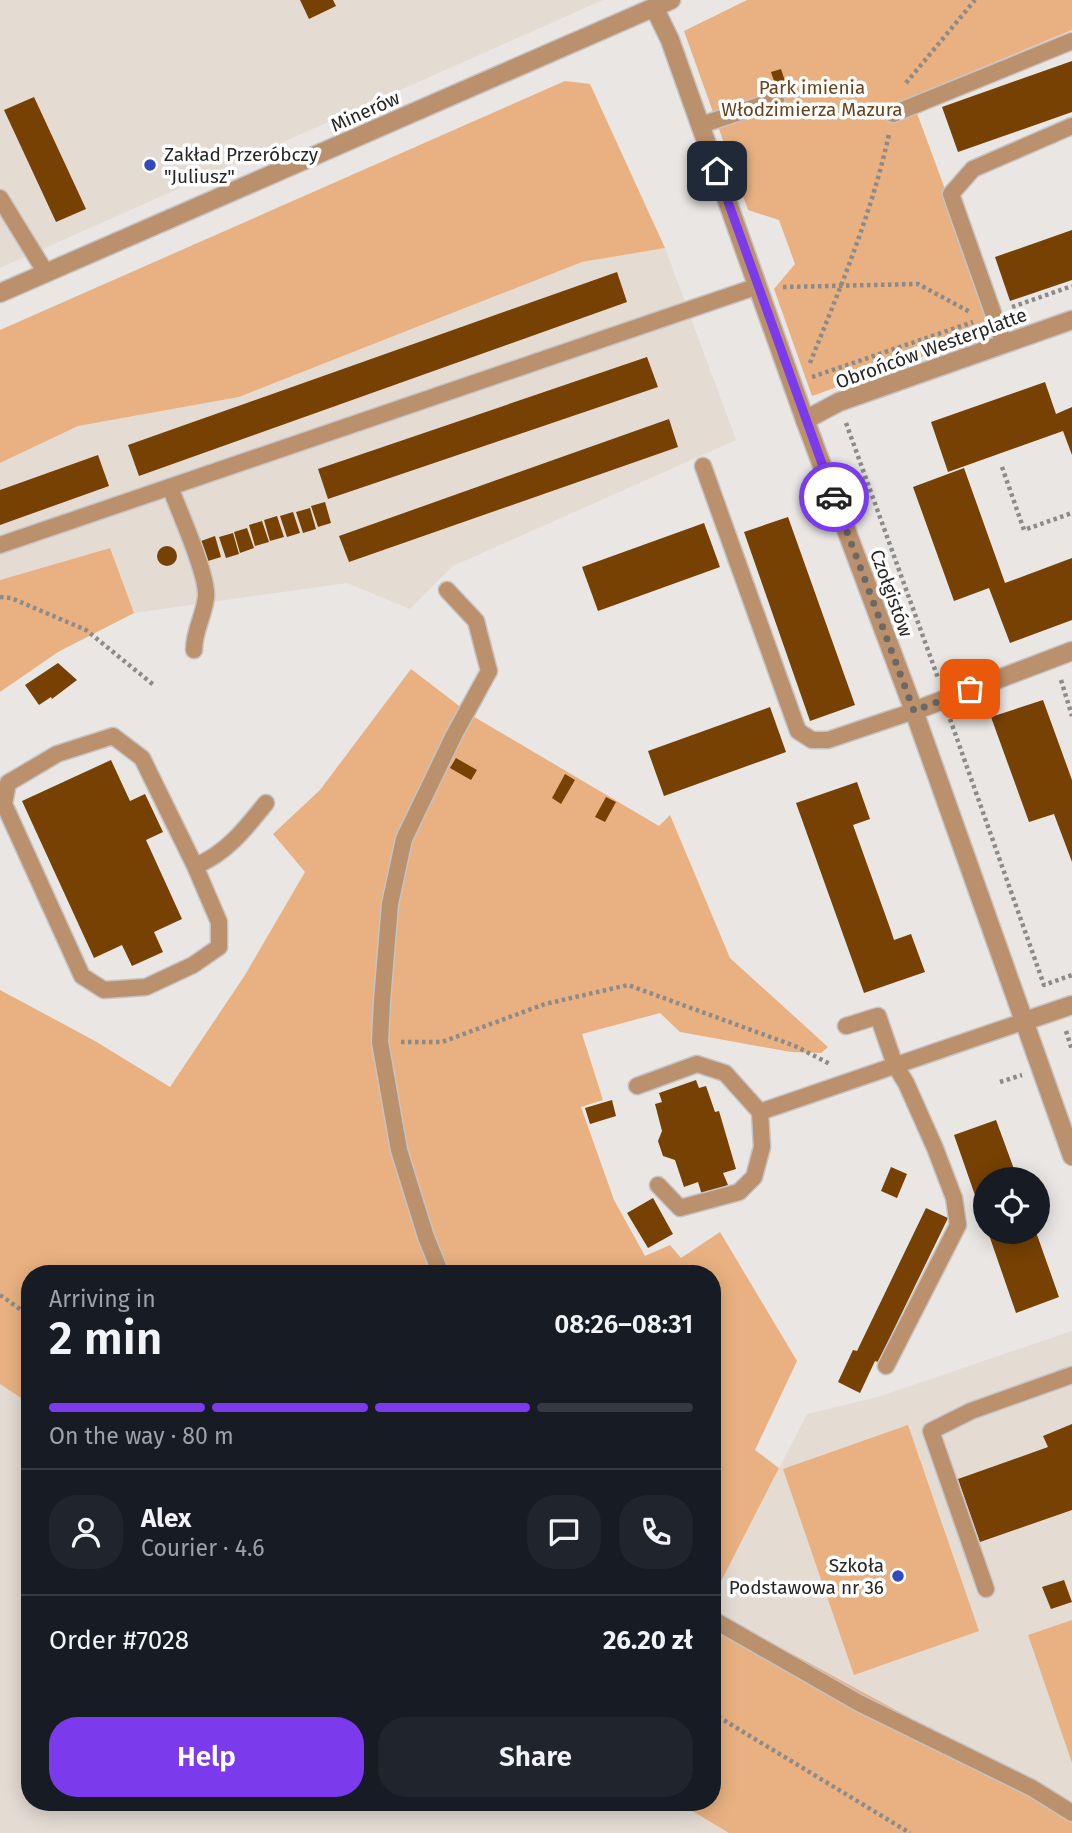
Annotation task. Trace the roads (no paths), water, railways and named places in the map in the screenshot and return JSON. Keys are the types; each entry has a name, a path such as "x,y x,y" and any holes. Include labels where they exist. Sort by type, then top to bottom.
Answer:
{"street":[{"name":"Czołgistów","path":"662,4 670,40 805,420 914,711 1072,1156"},
{"name":"Minerów","path":"0,293 662,4"},
{"name":"Obrońców Westerplatte","path":"805,420 839,402 1072,320"},
{"path":"914,711 1072,651"},
{"path":"1025,1021 1072,1005"}],"lane":[{"path":"893,114 1072,41"},
{"path":"701,125 776,100"},
{"path":"1004,344 987,316 951,194 973,169 1072,126"},
{"path":"0,198 46,273"},
{"path":"0,545 760,290"},
{"path":"703,466 798,731 812,740 828,740 914,711"},
{"path":"170,487 204,577 206,594 203,614 194,635 194,650"},
{"path":"437,1265 399,1150 380,1042 390,904 404,839 489,671 475,621 447,590"},
{"path":"113,736 142,758 195,866 219,922 219,947 193,965 146,987 104,990 82,976 4,804 8,783 57,754 113,736"},
{"path":"195,866 209,860 243,833 266,803"},
{"path":"846,1026 877,1016 895,1065 935,1147 954,1198 958,1225 886,1366"},
{"path":"760,1112 1025,1021"},
{"path":"637,1086 697,1064 725,1073 760,1112 762,1147 754,1177 739,1192 680,1209 658,1185"},
{"path":"986,1590 931,1432 971,1411 1072,1375"},
{"path":"721,1624 859,1703 1032,1788 1072,1813"}],"place":[{"name":"Zakład Przeróbczy \"Juliusz\"","path":"150,165"},
{"name":"Szkoła Podstawowa nr 36","path":"898,1576"}],"park label":[{"name":"Park imienia Włodzimierza Mazura","path":"812,98"}]}
